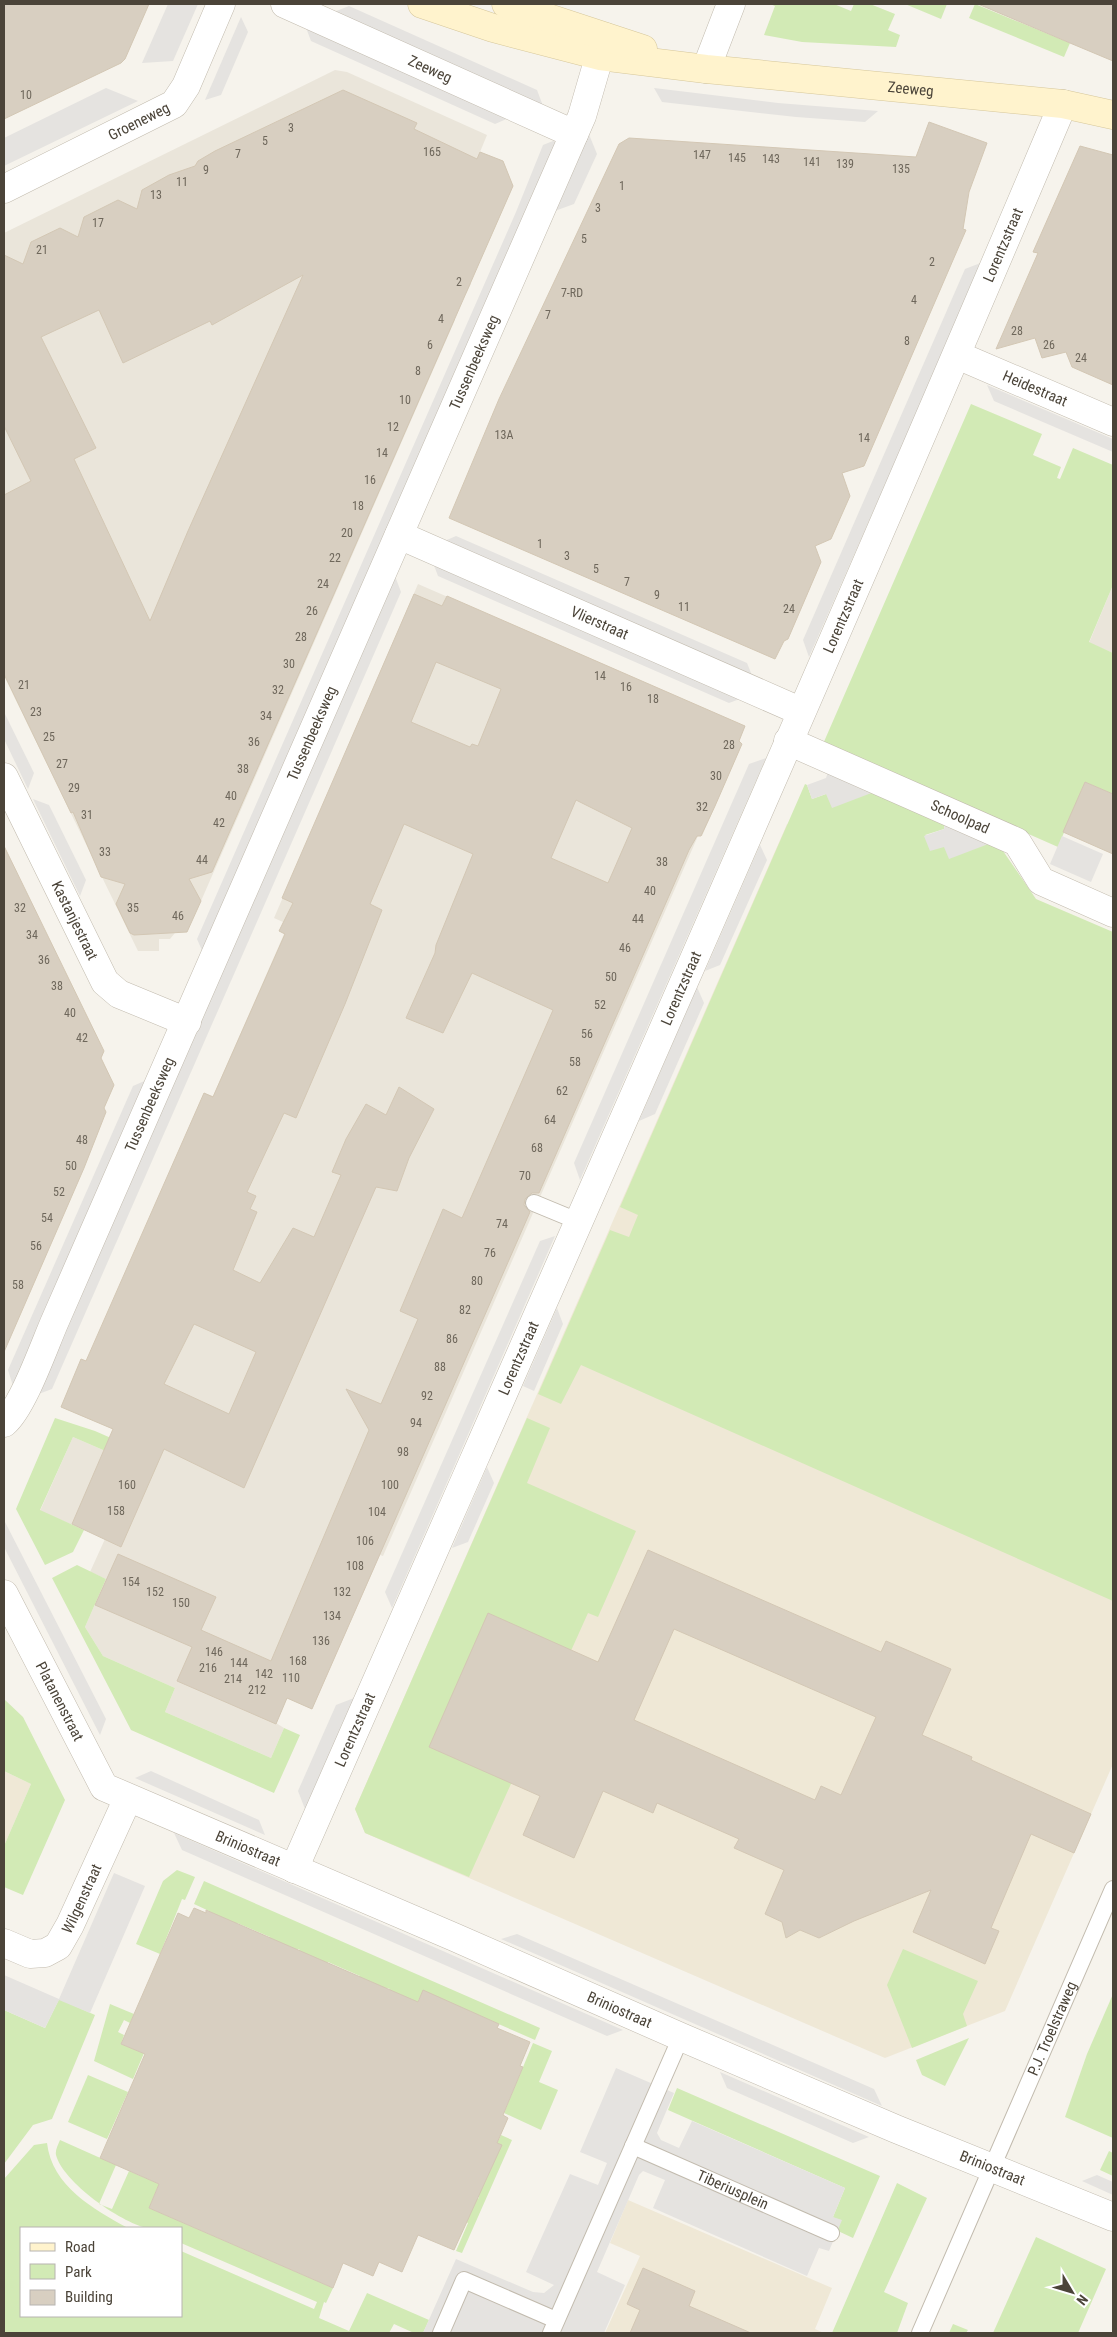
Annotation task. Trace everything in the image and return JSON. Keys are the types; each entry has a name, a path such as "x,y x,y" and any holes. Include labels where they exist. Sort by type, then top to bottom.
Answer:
{"street":[{"name":"Groeneweg","path":"4,189 174,104 186,86 222,4"},
{"name":"Zeeweg","path":"285,4 574,134"},
{"name":"Zeeweg","path":"422,4 493,28 603,46 706,69 1063,104 1113,115"},
{"name":"Zeeweg","path":"506,4 603,46"},
{"path":"706,69 731,4"},
{"name":"Tussenbeeksweg","path":"4,1423 22,1396 582,116 603,46"},
{"name":"Lorentzstraat","path":"294,1869 580,1222 800,711 957,355 1063,104"},
{"name":"Heidestraat","path":"957,355 1113,422"},
{"name":"Vlierstraat","path":"399,535 800,711"},
{"name":"Schoolpad","path":"788,741 1017,842 1041,881 1113,913"},
{"name":"Kastanjestraat","path":"4,777 104,982 119,994 187,1022"},
{"name":"Platanenstraat","path":"4,1594 104,1787 128,1798"},
{"name":"Briniostraat","path":"128,1798 681,2038 896,2129 1113,2217"},
{"name":"Wilgenstraat","path":"4,1943 30,1954 45,1953 58,1946 70,1925 128,1798"}],"lane":[{"path":"534,1203 580,1222"},
{"name":"P.J. Troelstraweg","path":"920,2333 1113,1889"},
{"path":"440,2333 464,2280 554,2327 681,2038"},
{"name":"Tiberiusplein","path":"633,2146 831,2234"}],"shaded area":[{"path":"168,4 198,4 173,61 142,63"},
{"path":"349,6 537,90 543,106 334,12"},
{"path":"241,17 248,32 221,95 205,100"},
{"path":"305,25 511,117 495,124 311,41"},
{"path":"335,70 347,72 487,135 480,152 503,161 513,186 490,239 468,279 471,284 466,294 461,296 449,317 455,320 201,901 170,939 159,939 159,951 138,951 4,676 4,233"},
{"path":"106,88 138,101 4,166 4,138"},
{"path":"654,88 778,103 878,111 865,122 796,117 662,102"},
{"path":"588,132 597,154 574,204 552,212"},
{"path":"553,141 556,142 204,955 197,939 516,212 543,145"},
{"path":"983,262 809,657 803,640 965,269"},
{"path":"987,385 1113,439 1113,452 994,401"},
{"path":"456,536 747,663 753,678 440,543"},
{"path":"432,560 745,697 729,703 438,576"},
{"path":"395,576 401,592 327,762 52,1389 36,1395"},
{"path":"418,584 745,726 739,741 742,744 702,836 698,836 383,1556 380,1555 312,1709 287,1698 276,1723 284,1728 271,1758 165,1712 175,1688 103,1656 85,1627 106,1579 90,1572 105,1539 40,1511 73,1437 154,1472 162,1450 61,1407 81,1359 87,1361 204,1093 213,1096 284,934 279,931 283,922 274,918"},
{"path":"1113,585 1113,653 1089,643"},
{"path":"4,712 34,773 28,789 4,739"},
{"path":"766,758 580,1180 574,1163 749,764"},
{"path":"828,772 874,792 832,808 826,794 812,799 807,785 826,778"},
{"path":"33,799 49,805 86,880 80,896"},
{"path":"945,823 991,843 949,859 944,847 930,851 924,836 944,829"},
{"path":"787,824 1113,977 1113,1764 1005,2011 885,2058 365,1833 355,1809"},
{"path":"1062,836 1103,854 1091,882 1050,864"},
{"path":"760,845 767,860 720,965 705,971"},
{"path":"697,987 704,1003 655,1114 639,1121"},
{"path":"149,1079 13,1386 8,1370 133,1086"},
{"path":"555,1236 392,1608 385,1592 540,1241"},
{"path":"557,1308 563,1324 534,1391 523,1386"},
{"path":"487,1467 494,1483 468,1542 452,1548"},
{"path":"4,1520 106,1719 100,1735 4,1547"},
{"path":"354,1698 305,1809 298,1791 336,1705"},
{"path":"4,1771 31,1784 4,1846"},
{"path":"151,1771 259,1820 265,1835 135,1778"},
{"path":"174,1833 623,2030 607,2036 182,1850"},
{"path":"114,1873 145,1886 90,2013 59,2000 45,2028 4,2010 4,1975 59,1999"},
{"path":"517,1934 874,2089 882,2106 501,1939"},
{"path":"616,2068 674,2093 657,2133 661,2140 679,2148 692,2121 845,2188 833,2217 842,2220 829,2251 819,2248 807,2276 653,2208 665,2180 643,2171 639,2175 597,2272 625,2285 604,2333 423,2333 456,2259 533,2292 544,2293 554,2285 526,2272 570,2174 598,2185 607,2163 580,2152"},
{"path":"720,2072 869,2137 853,2143 727,2088"},
{"path":"1097,2175 1113,2182 1113,2195 1082,2181"},
{"path":"628,2200 832,2288 815,2329 824,2333 605,2333 640,2256 610,2243"}],"green space":[{"path":"770,4 834,4 851,11 854,4 870,4 895,14 888,30 900,35 896,47 802,42 764,35 775,6"},
{"path":"905,4 947,4 941,19"},
{"path":"975,4 1070,43 1064,57 969,18"},
{"path":"971,404 1042,434 1033,455 1061,467 1057,478 1060,479 1073,448 1113,465 1113,585 1089,642 1113,653 1113,794 1085,782 1058,847 823,744"},
{"path":"805,784 812,799 826,794 874,792 945,823 944,829 925,835 944,847 991,843 1001,848 1036,899 1113,932 1113,1601 581,1365 561,1404 538,1394 610,1230 629,1237 638,1215 620,1207"},
{"path":"55,1418 95,1431 159,1459 154,1472 73,1437 40,1510 84,1530 73,1552 45,1565 16,1509"},
{"path":"527,1418 550,1428 527,1483 636,1531 598,1617 588,1613 469,1877 365,1833 355,1809"},
{"path":"77,1565 106,1579 85,1627 103,1656 175,1688 165,1712 271,1758 284,1728 300,1735 274,1793 131,1730 52,1578"},
{"path":"4,1699 23,1717 65,1800 23,1895 4,1887 4,1846 31,1784 4,1771"},
{"path":"177,1870 195,1877 185,1900 182,1899 160,1954 136,1944 163,1881"},
{"path":"204,1881 540,2028 535,2040 423,1991 416,2005 389,1993 390,1989 387,1988 386,1992 359,1980 360,1976 328,1962 326,1965 299,1954 300,1950 298,1949 296,1953 268,1940 270,1937 237,1923 235,1926 207,1914 209,1911 194,1904"},
{"path":"903,1949 978,1981 963,2014 967,2026 912,2048 887,1985"},
{"path":"1113,1994 1113,2138 1065,2117 1087,2054"},
{"path":"59,1999 95,2015 52,2119 33,2125 4,2164 4,2010 45,2028"},
{"path":"110,2004 134,2014 130,2023 124,2020 118,2032 124,2035 121,2044 144,2053 133,2079 94,2061"},
{"path":"969,2038 945,2086 922,2075 916,2060"},
{"path":"533,2043 552,2051 539,2082 558,2090 541,2130 504,2113"},
{"path":"88,2075 128,2092 107,2139 68,2122"},
{"path":"677,2088 880,2176 853,2238 838,2231 833,2217 845,2188 668,2110"},
{"path":"501,2135 512,2140 462,2253 456,2251 468,2223 464,2221 474,2197 478,2199 479,2197 475,2195 501,2145 497,2143"},
{"path":"60,2140 116,2165 99,2203 69,2177 61,2166 56,2155"},
{"path":"47,2143 50,2158 66,2184 88,2204 126,2227 20,2227 20,2317 182,2317 182,2251 314,2309 317,2302 182,2243 182,2227 144,2227 122,2218 102,2205 112,2209 129,2171 159,2184 149,2208 333,2288 326,2303 324,2302 319,2318 349,2331 367,2293 429,2320 423,2333 414,2333 394,2324 389,2333 4,2333 4,2179 34,2145"},
{"path":"1109,2151 1113,2153 1113,2176 1100,2170"},
{"path":"897,2183 927,2198 884,2292 908,2303 897,2333 832,2333"},
{"path":"1036,2237 1106,2269 1078,2333 993,2333"},
{"path":"953,2324 968,2330 966,2333 949,2333"}],"building":[{"path":"4,4 149,4 125,59 121,63 4,119"},
{"path":"978,4 1113,4 1113,61 1070,43"},
{"path":"343,90 417,123 414,129 477,159 480,152 503,161 513,186 212,872 189,879 201,901 187,932 134,935 130,933 116,904 125,884 101,877 73,812 71,813 4,674 4,495 31,481 4,426 4,255 23,264 31,242 60,228 78,237 84,217 118,200 137,209 142,190 169,175 195,166 198,161 215,151","holes":["303,275 188,531 150,621 74,459 96,448 41,337 99,310 123,363 210,321 212,325"]},
{"path":"929,122 987,143 969,192 963,229 966,230 864,466 842,473 850,496 831,539 815,546 821,562 788,639 784,641 775,659 449,518 499,399 619,144 629,138 916,157"},
{"path":"1080,146 1113,155 1113,385 1072,367 1066,352 1042,358 1035,338 996,349 1038,253 1033,252"},
{"path":"414,594 442,606 447,596 745,726 739,741 742,744 715,806 701,836 697,836 689,850 539,1193 532,1193 525,1199 524,1205 530,1212 312,1709 287,1698 276,1724 177,1681 192,1647 95,1605 118,1554 216,1597 201,1630 271,1661 369,1430 346,1389 381,1404 418,1319 400,1311 443,1209 462,1218 553,1010 472,973 443,1033 406,1018 435,953 436,945 473,854 404,824 370,904 382,910 345,1004 296,1118 284,1113 247,1192 256,1196 250,1209 257,1212 233,1270 260,1283 293,1228 314,1237 341,1175 332,1172 346,1139 366,1104 386,1115 399,1087 434,1109 409,1158 397,1191 376,1187 244,1488 164,1449 121,1547 72,1524 113,1429 61,1407 81,1359 86,1361 204,1093 213,1097 285,934 279,931 293,903 282,898","holes":["436,662 501,689 478,746 472,744 470,747 411,722","576,800 632,828 608,883 551,858","194,1324 256,1352 229,1414 164,1384"]},
{"path":"1085,782 1113,794 1113,854 1063,832"},
{"path":"4,846 104,1051 101,1058 114,1085 104,1108 106,1112 84,1168 4,1352"},
{"path":"648,1550 881,1652 886,1641 951,1669 922,1735 972,1757 971,1760 1091,1814 1074,1853 1031,1834 991,1928 999,1931 985,1964 913,1932 931,1890 854,1921 819,1938 800,1930 786,1938 782,1922 765,1914 784,1870 734,1848 739,1839 657,1803 653,1813 603,1791 574,1858 523,1835 540,1796 429,1747 488,1613 598,1662","holes":["674,1629 876,1717 841,1795 821,1786 815,1800 634,1720"]},
{"path":"194,1908 206,1913 206,1910 418,2002 423,1990 499,2024 497,2028 530,2042 520,2066 523,2067 503,2115 508,2118 497,2143 502,2145 454,2250 418,2235 402,2272 379,2262 373,2276 343,2263 333,2288 149,2208 159,2184 100,2158 145,2054 121,2044 178,1913 189,1918"},
{"path":"643,2268 695,2291 689,2306 751,2333 630,2333 640,2310 627,2304"}]}
